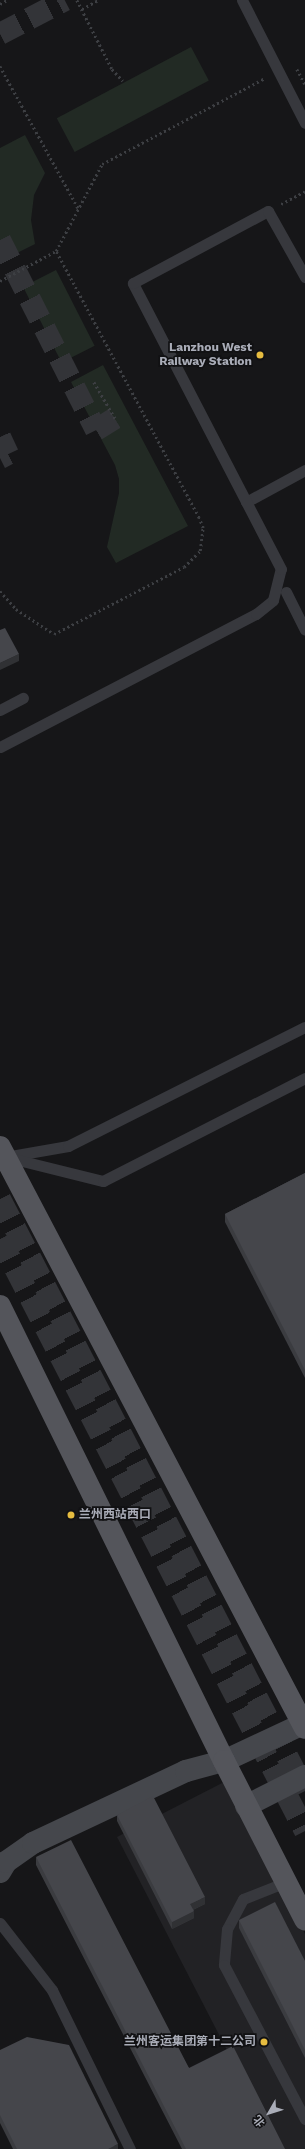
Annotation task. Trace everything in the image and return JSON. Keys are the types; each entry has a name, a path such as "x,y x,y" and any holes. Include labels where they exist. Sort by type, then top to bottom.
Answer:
{"main road":[{"path":"2,1154 304,1724"},
{"path":"0,1306 246,1806 305,1919"}],"street":[{"path":"0,1872 6,1862 33,1843 186,1771 224,1761 304,1724"},
{"path":"246,1806 305,1776"}],"lane":[{"path":"242,0 305,123"},
{"path":"0,746 256,614 273,600 281,569 133,283 268,210 305,277"},
{"path":"246,502 305,470"},
{"path":"286,592 305,630"},
{"path":"0,710 23,698"},
{"path":"2,1154 68,1146 305,1027"},
{"path":"2,1154 104,1181 305,1078"},
{"path":"286,1882 243,1899 227,1929 224,1966 305,2119"},
{"path":"0,1923 52,1990 130,2149"}],"path":[{"path":"0,4 7,0"},
{"path":"77,0 112,69 123,81"},
{"path":"82,9 98,0"},
{"path":"0,66 78,208"},
{"path":"268,210 305,191"},
{"path":"0,281 56,251"},
{"path":"94,382 115,418"},
{"path":"0,591 16,609 54,634 105,608"}],"shaded area":[{"path":"191,47 209,81 75,152 57,118"},
{"path":"25,135 45,173 34,195 31,220 35,244 3,260 0,253 0,148"},
{"path":"56,270 95,346 62,363 23,287"},
{"path":"103,365 188,526 116,563 107,547 119,493 119,479 115,465 71,382"},
{"name":"兰州客运集团第十二公司","path":"226,1781 305,1934 305,2149 278,2149 117,1837"}],"building":[{"path":"5,628 19,654 0,663 0,630"},
{"path":"305,1173 305,1370 225,1214"},
{"path":"153,1796 205,1897 190,1904 194,1911 172,1922 117,1815"},
{"path":"71,1840 189,2068 233,2046 285,2149 186,2149 36,1857"},
{"path":"275,1902 305,1961 305,2050 239,1920"},
{"path":"27,2037 69,2045 118,2144 108,2149 17,2149 0,2115 0,2050"}],"tunnel":[{"path":"0,34 65,0"},
{"path":"0,240 96,430 115,418"},
{"path":"0,437 8,454 0,458"},
{"path":"0,1199 305,1791"},
{"path":"0,1239 305,1831"}],"place":[{"name":"Lanzhou West Railway Station","path":"260,355"},
{"name":"兰州西站西口","path":"71,1515"},
{"name":"兰州客运集团第十二公司","path":"264,2042"}]}
